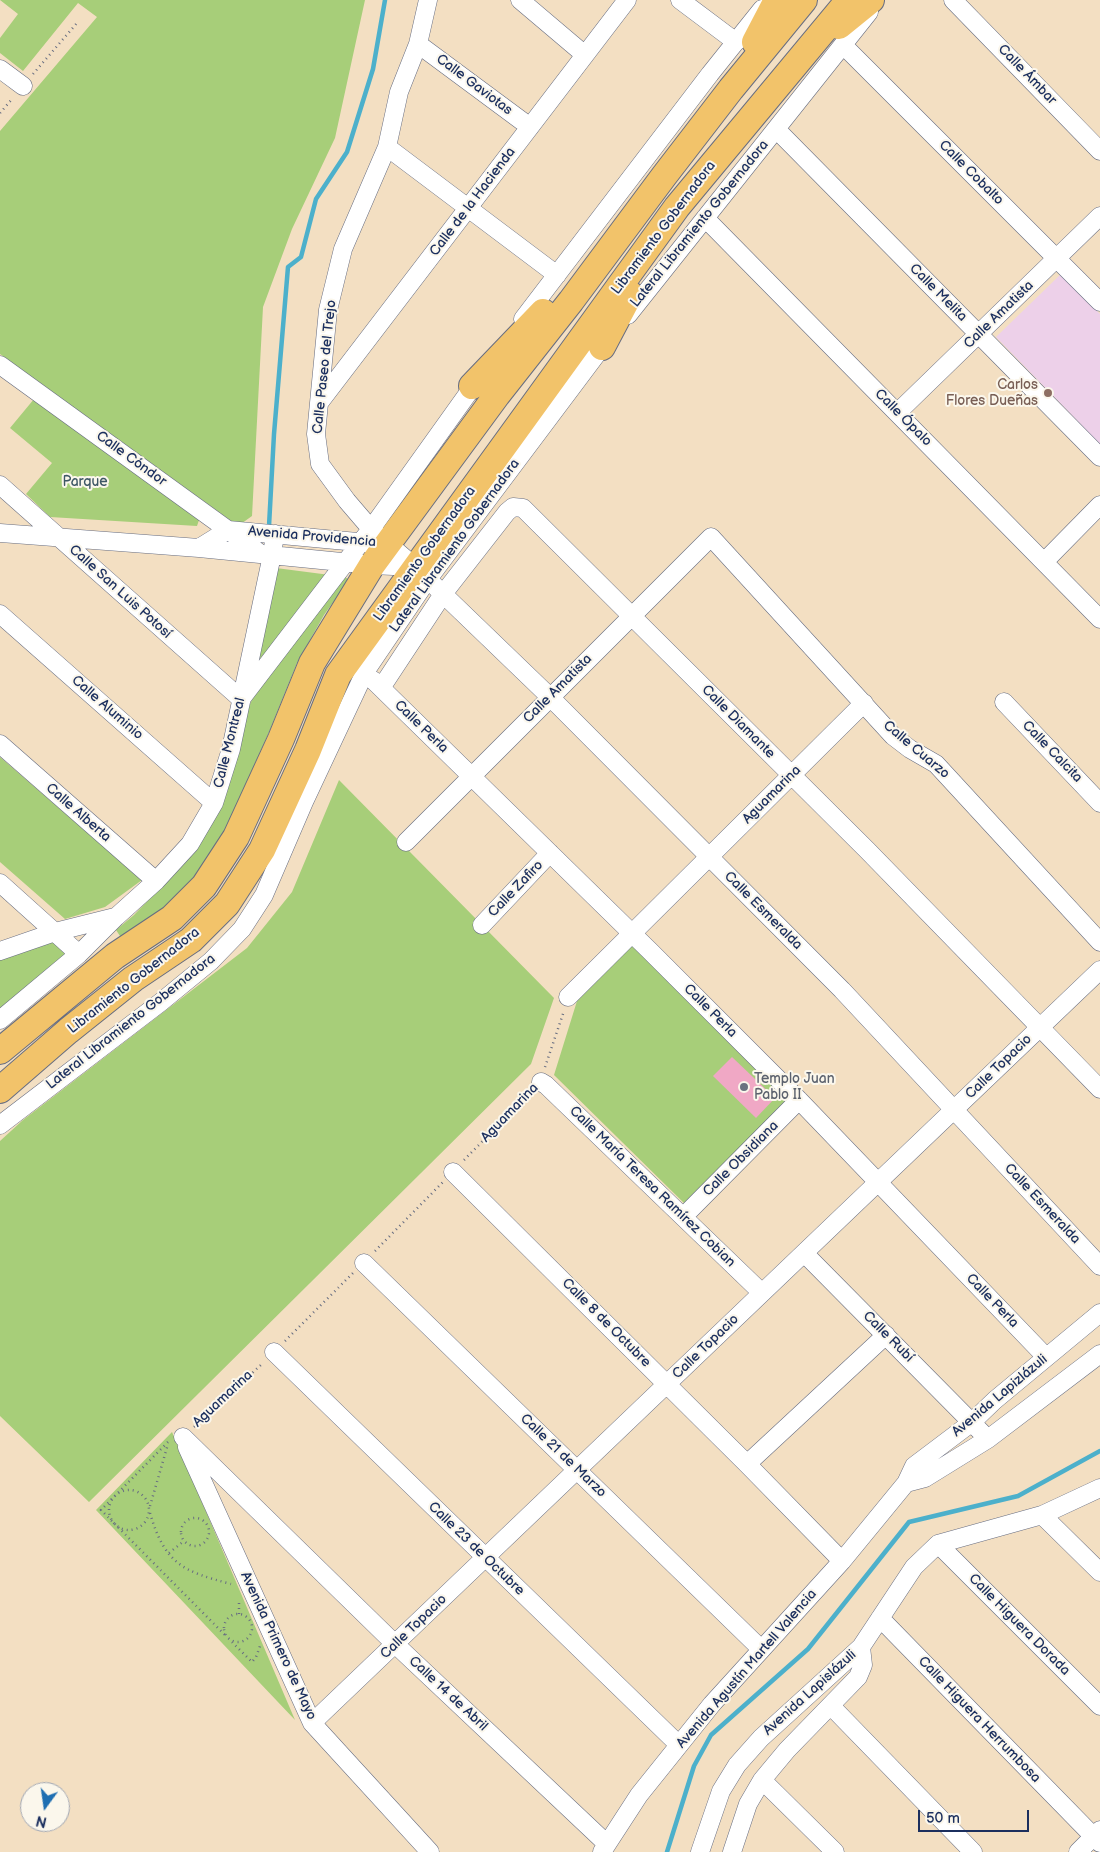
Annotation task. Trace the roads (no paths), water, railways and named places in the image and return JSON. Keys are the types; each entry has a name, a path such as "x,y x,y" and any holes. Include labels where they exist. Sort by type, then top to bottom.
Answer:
{"highway":[{"path":"731,89 777,0"},
{"name":"Libramiento Gobernadora","path":"0,1051 115,956 172,918 204,886 236,837 281,739 312,663 372,565 373,538 497,395 731,89 804,0"},
{"name":"Libramiento Gobernadora","path":"0,1090 68,1031 133,979 191,940 227,904 262,850 308,750 338,675 422,573 677,207 848,0"},
{"path":"800,59 870,0"},
{"path":"602,347 677,207"},
{"path":"472,386 633,218"}],"street":[{"name":"Calle Paseo del Trejo","path":"373,538 320,464 316,434 328,310 343,249 387,147 399,92 418,44 428,0"},
{"path":"520,0 585,55"},
{"name":"Calle de la Hacienda","path":"319,403 627,0"},
{"path":"680,0 736,42"},
{"path":"241,699 345,562 373,538 472,386 770,0"},
{"name":"Lateral Libramiento Gobernadora","path":"0,1124 161,1002 211,961 242,929 264,895 312,785 365,672 422,573 878,0"},
{"name":"Calle Ámbar","path":"953,0 1100,151"},
{"name":"Calle Gaviotas","path":"418,44 530,127"},
{"name":"Calle Cobalto","path":"843,45 1100,302"},
{"path":"0,69 23,86"},
{"name":"Calle Melita","path":"776,129 1100,458"},
{"path":"387,147 557,275"},
{"name":"Calle Amatista","path":"897,413 1100,216"},
{"name":"Calle Ópalo","path":"705,218 1100,619"},
{"name":"Calle Cóndor","path":"0,365 228,530 267,554"},
{"name":"Calle San Luis Potosí","path":"0,485 241,699"},
{"path":"1044,562 1100,505"},
{"name":"Calle Diamante","path":"442,594 507,512 513,507 523,508 792,775 1100,1089"},
{"name":"Avenida Providencia","path":"199,548 228,530 373,538 422,573"},
{"name":"Avenida Providencia","path":"0,533 267,554 372,565 422,573"},
{"name":"Calle Montreal","path":"0,951 55,932 116,917 156,881 190,844 214,803 231,749 267,554 274,534"},
{"name":"Calle Amatista","path":"406,842 710,537"},
{"name":"Calle Cuarzo","path":"710,537 893,736 910,749 936,764 1100,942"},
{"name":"Calle Esmeralda","path":"422,573 550,697 842,990 1100,1266"},
{"path":"381,688 442,594"},
{"name":"Calle Aluminio","path":"0,614 214,803"},
{"name":"Calle Perla","path":"365,672 799,1100 1046,1357"},
{"name":"Calle Calcita","path":"1004,702 1100,803"},
{"name":"Aguamarina","path":"568,997 864,703"},
{"name":"Calle Alberta","path":"0,744 156,881"},
{"name":"Calle Zafiro","path":"482,925 550,853"},
{"path":"0,883 79,954"},
{"path":"0,1020 79,954 116,917"},
{"name":"Calle Topacio","path":"312,1723 1100,970"},
{"name":"Calle María Teresa Ramírez Cobian","path":"540,1082 546,1085 762,1293"},
{"name":"Calle Obsidiana","path":"683,1217 799,1100"},
{"name":"Calle 8 de Octubre","path":"453,1172 842,1561"},
{"name":"Calle Rubí","path":"804,1253 988,1439"},
{"name":"Calle 21 de Marzo","path":"364,1262 761,1649"},
{"name":"Avenida Lapizlázuli","path":"842,1561 906,1483 914,1466 971,1423 1046,1357 1100,1313"},
{"path":"747,1464 886,1335"},
{"name":"Calle 23 de Octubre","path":"274,1352 485,1559 679,1745"},
{"name":"Avenida Lapizlázuli","path":"906,1483 926,1478 988,1439 1100,1354"},
{"name":"Calle 14 de Abril","path":"183,1437 604,1848"},
{"name":"Avenida Primero de Mayo","path":"183,1437 312,1723 430,1852"},
{"path":"860,1647 914,1567 938,1544 1042,1515 1100,1488"},
{"path":"1042,1515 1100,1572"},
{"name":"Calle Higuera Dorada","path":"938,1544 1100,1706"},
{"name":"Avenida Agustín Martell Valencia","path":"604,1848 639,1795 712,1704 842,1561"},
{"name":"Calle Higuera Herrumbosa","path":"880,1618 1098,1837"},
{"name":"Avenida Lapislázuli","path":"732,1852 748,1804 762,1780 858,1677 863,1664 860,1647"},
{"name":"Avenida Lapislázuli","path":"700,1852 721,1791 737,1765 761,1738 860,1647"},
{"path":"831,1706 973,1852"},
{"path":"762,1780 835,1852"},
{"path":"1078,1852 1098,1837"}],"waterway":[{"path":"269,526 274,434 288,267 301,257 316,199 347,152 373,69 385,0"},
{"path":"667,1852 694,1766 711,1735 808,1649 909,1522 1018,1496 1100,1451"}],"place":[{"name":"Carlos Flores Dueñas","path":"1048,393"},
{"name":"Templo Juan Pablo II","path":"744,1087"}],"park label":[{"name":"Parque","path":"85,482"}]}
